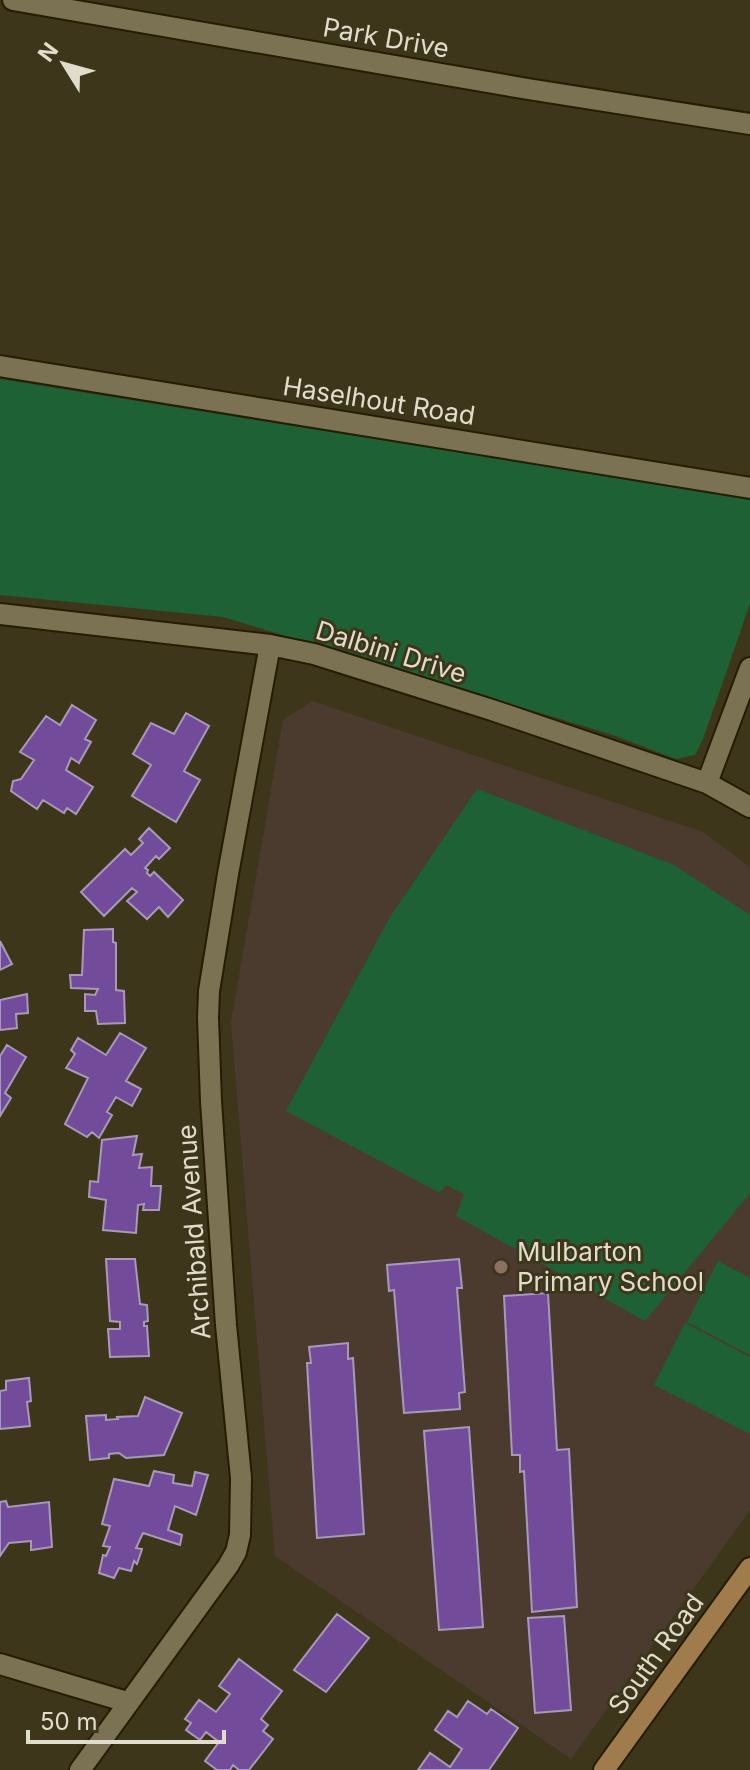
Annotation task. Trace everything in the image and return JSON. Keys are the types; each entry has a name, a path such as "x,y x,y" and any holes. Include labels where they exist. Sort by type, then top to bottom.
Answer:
{"street":[{"name":"Park Drive","path":"13,0 750,124"},
{"name":"Haselhout Road","path":"0,366 750,488"},
{"name":"Dalbini Drive","path":"0,614 270,645 314,654 421,686 707,783 750,807"},
{"name":"Archibald Avenue","path":"80,1770 228,1566 236,1552 240,1535 241,1478 226,1325 208,1018 209,991 226,887 270,645"},
{"path":"707,783 750,668"},
{"name":"South Road","path":"604,1770 750,1568"},
{"path":"0,1664 127,1702"}],"shaded area":[{"name":"Mulbarton Primary School","path":"312,701 703,832 750,867 750,1510 571,1759 275,1556 231,1023 283,720"}],"green space":[{"path":"0,379 750,499 750,604 695,755 676,759 613,735 223,617 0,595"},
{"path":"477,789 674,865 750,915 750,1193 645,1321 456,1216 464,1194 446,1185 440,1193 286,1111 390,917"},
{"path":"718,1261 750,1278 750,1355 687,1322"},
{"path":"685,1323 750,1357 750,1434 654,1385"}],"building":[{"path":"72,705 96,720 85,739 91,742 79,763 71,758 66,770 93,787 76,814 67,808 64,813 43,800 37,809 11,791 13,781 21,779 34,760 20,752 46,716 60,725"},
{"path":"186,713 209,726 184,771 200,780 176,822 132,796 151,765 133,754 151,723 174,734"},
{"path":"149,828 170,848 159,859 156,856 145,868 147,873 150,876 154,872 183,900 168,917 159,907 147,919 127,901 137,892 132,888 104,916 81,892 125,849 131,855 143,843 139,839"},
{"path":"113,929 116,990 124,991 125,1023 98,1024 96,1011 85,1011 85,994 95,995 98,989 71,988 70,975 82,975 84,930"},
{"path":"0,941 12,964 0,970"},
{"path":"27,994 28,1013 16,1014 17,1028 0,1030 0,1000"},
{"path":"120,1033 146,1048 126,1081 141,1089 132,1106 116,1097 107,1112 112,1115 99,1138 92,1132 87,1137 65,1124 88,1078 66,1068 75,1054 71,1050 78,1038 106,1055"},
{"path":"7,1045 26,1057 5,1093 11,1098 0,1116 0,1056"},
{"path":"137,1136 133,1155 142,1154 139,1168 152,1167 151,1186 161,1186 159,1210 143,1210 144,1204 138,1205 136,1233 103,1230 106,1200 89,1197 90,1181 98,1182 102,1140"},
{"path":"106,1259 135,1259 140,1304 147,1305 148,1321 144,1322 144,1326 147,1326 149,1356 110,1357 108,1329 120,1329 120,1322 110,1321"},
{"path":"459,1259 462,1288 457,1288 465,1392 459,1393 460,1409 404,1413 394,1290 389,1291 387,1265"},
{"path":"548,1293 557,1450 569,1449 577,1607 532,1612 524,1471 520,1472 520,1455 512,1455 504,1296"},
{"path":"348,1343 348,1359 353,1358 364,1534 317,1538 307,1363 311,1363 309,1347"},
{"path":"29,1378 31,1401 27,1402 30,1426 0,1429 0,1391 6,1390 6,1381"},
{"path":"145,1397 182,1413 164,1455 126,1458 119,1453 109,1454 109,1458 90,1460 86,1416 106,1415 106,1420 138,1416"},
{"path":"469,1427 483,1627 439,1630 424,1431"},
{"path":"154,1471 174,1475 173,1483 192,1486 195,1472 208,1475 196,1515 175,1506 168,1530 182,1535 180,1545 143,1533 136,1548 142,1549 131,1571 119,1568 114,1578 99,1573 103,1555 106,1556 110,1547 103,1546 110,1526 102,1524 114,1479 149,1486"},
{"path":"6,1501 8,1507 49,1502 52,1547 31,1550 31,1541 9,1543 0,1556 0,1502"},
{"path":"337,1614 369,1638 326,1692 294,1670"},
{"path":"564,1616 571,1710 535,1713 528,1618"},
{"path":"239,1659 282,1691 261,1719 268,1725 263,1731 273,1739 249,1770 239,1770 233,1765 230,1770 217,1770 205,1761 219,1742 206,1732 200,1740 186,1730 191,1723 185,1719 199,1700 216,1712 230,1694 219,1686"},
{"path":"468,1701 487,1714 491,1709 518,1728 489,1770 418,1770 430,1753 450,1767 462,1749 435,1730 448,1711 457,1717"}],"place":[{"name":"Mulbarton Primary School","path":"501,1267"}]}
